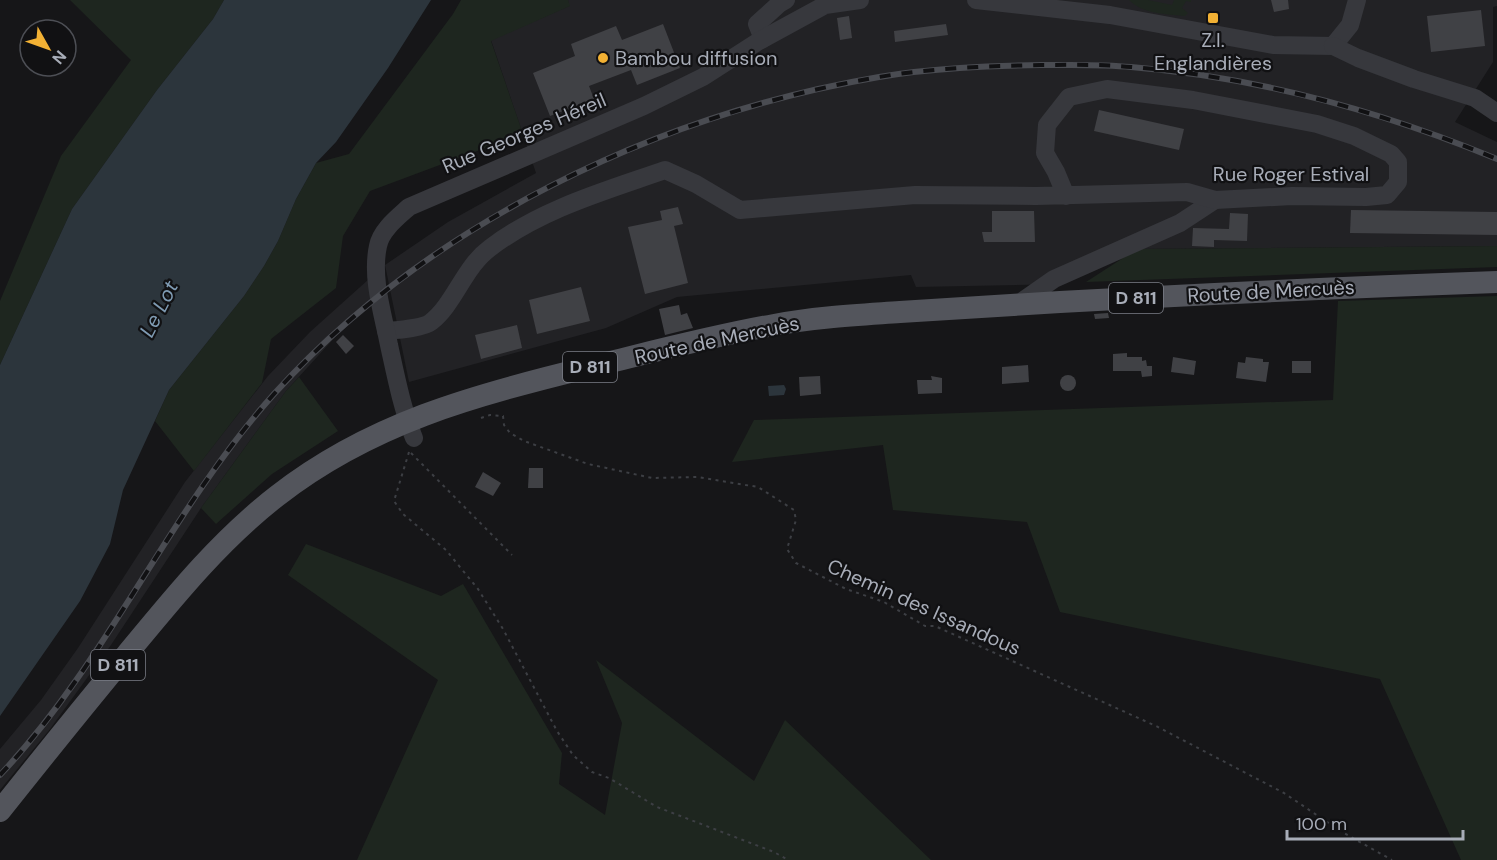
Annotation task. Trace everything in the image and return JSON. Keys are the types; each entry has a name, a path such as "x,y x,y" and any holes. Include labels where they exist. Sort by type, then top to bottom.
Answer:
{"main road":[{"name":"Route de Mercuès","path":"0,811 194,572 243,524 279,494 326,462 368,438 410,437 464,401 551,377 776,325 835,317 1018,304 1299,289 1497,282"}],"street":[{"path":"763,39 757,24 786,0"},
{"name":"Rue Georges Héreil","path":"410,437 382,313 376,268 378,244 390,224 409,207 644,106 704,77 763,39 825,5 860,0"},
{"path":"976,0 1109,7 1273,45 1333,46 1414,79 1475,98 1497,113"},
{"path":"1333,46 1350,25 1357,0"},
{"name":"Rue Roger Estival","path":"386,331 430,324 466,273 488,249 513,233 575,201 664,170 696,184 740,210 915,195 1066,196 1187,192 1215,200 1292,196 1366,198 1387,195 1398,182 1398,162 1382,149 1354,136 1317,124 1193,100 1107,89 1069,97 1047,125 1046,153 1066,196"},
{"path":"1018,304 1054,279 1180,223 1215,200"}],"path":[{"name":"Chemin des Issandous","path":"482,418 490,415 502,416 504,425 510,433 524,441 588,464 652,478 697,477 758,487 794,510 796,520 787,549 796,563 846,589 884,602 925,626 935,626 1156,726 1284,793 1342,832 1392,860"},
{"path":"410,437 512,555"},
{"path":"410,437 394,501 403,514 446,550 478,589 503,629 556,731 573,755 592,772 609,778 657,807 774,852 788,860"}],"shaded area":[{"path":"70,0 224,0 213,19 157,90 72,209 0,365 0,301 61,156 131,60"},
{"path":"461,0 568,0 570,6 491,41 523,134 370,191 343,236 336,288 271,339 262,383 194,471 155,421 169,390 244,296 264,266 316,163 349,154"},
{"path":"568,0 1497,0 1497,6 1493,7 1493,62 1455,122 1497,142 1497,246 1137,249 1061,284 916,287 911,275 677,297 606,328 409,382 385,265 448,222 536,173 491,40 569,6"},
{"path":"1129,0 1148,0 1172,5 1174,0 1191,0 1191,2 1186,1 1182,8 1188,13 1185,16 1148,11"},
{"path":"1497,246 1497,267 1086,282 1137,249"},
{"path":"369,279 375,303 338,334 286,391 201,508 111,645 50,729 0,790 0,749 41,700 78,648 185,482 268,376 310,332"},
{"path":"1497,296 1497,860 1461,860 1380,679 1060,612 1027,522 893,510 883,445 732,462 754,420 1333,400 1338,301"},
{"path":"299,377 338,431 272,474 216,524 201,508 286,391"},
{"path":"306,544 441,596 463,584 562,753 559,784 605,815 622,723 596,660 754,781 785,720 931,860 357,860 438,680 288,575"}],"water":[{"name":"Le Lot","path":"224,0 431,0 388,68 336,142 316,163 296,199 278,241 244,296 169,390 123,490 110,544 80,601 0,716 0,365 72,209 157,90 213,19"},
{"path":"784,385 786,389 784,395 769,396 768,386"}],"building":[{"path":"1271,0 1288,0 1289,9 1274,12"},
{"path":"1481,10 1485,46 1431,52 1427,16"},
{"path":"849,16 852,38 840,40 837,18"},
{"path":"663,24 680,68 637,85 631,70 589,86 594,99 550,116 533,73 575,56 571,44 616,26 622,40"},
{"path":"946,24 948,35 895,42 894,31"},
{"path":"1099,110 1184,129 1179,150 1094,131"},
{"path":"678,207 683,224 674,226 688,283 645,294 628,227 662,220 660,211"},
{"path":"1351,210 1497,212 1497,235 1350,233"},
{"path":"992,211 1034,211 1035,242 984,242 982,232 992,232"},
{"path":"1230,213 1248,214 1247,241 1214,240 1214,247 1192,246 1193,228 1229,229"},
{"path":"581,287 590,321 537,334 529,300"},
{"path":"679,305 681,315 687,313 693,328 665,335 659,309"},
{"path":"1108,313 1109,318 1095,319 1094,314"},
{"path":"517,325 522,348 481,359 475,335"},
{"path":"343,335 354,346 346,354 336,342"},
{"path":"1127,353 1127,357 1142,357 1142,361 1146,360 1147,366 1152,366 1152,376 1142,377 1141,371 1113,371 1113,354"},
{"path":"1173,357 1196,361 1194,375 1171,372"},
{"path":"1246,357 1269,362 1266,382 1236,378 1238,362 1245,363"},
{"path":"1292,361 1311,361 1311,373 1292,373"},
{"path":"1028,365 1029,382 1002,384 1002,367"},
{"path":"1068,375 1074,377 1076,383 1074,389 1068,391 1062,389 1060,383 1062,377"},
{"path":"820,376 821,394 800,396 799,377"},
{"path":"931,376 942,378 942,393 918,394 917,380 932,380"},
{"path":"529,468 543,468 543,488 528,488"},
{"path":"483,472 501,483 493,496 475,487"}],"railway":[{"path":"0,775 74,684 202,487 237,439 274,394 335,333 402,279 474,229 550,186 629,149 711,119 795,95 879,77 960,68 1086,65 1178,72 1271,88 1363,111 1497,159"}],"place":[{"name":"Z.I. Englandières","path":"1213,18"},
{"name":"Bambou diffusion","path":"603,58"}]}
